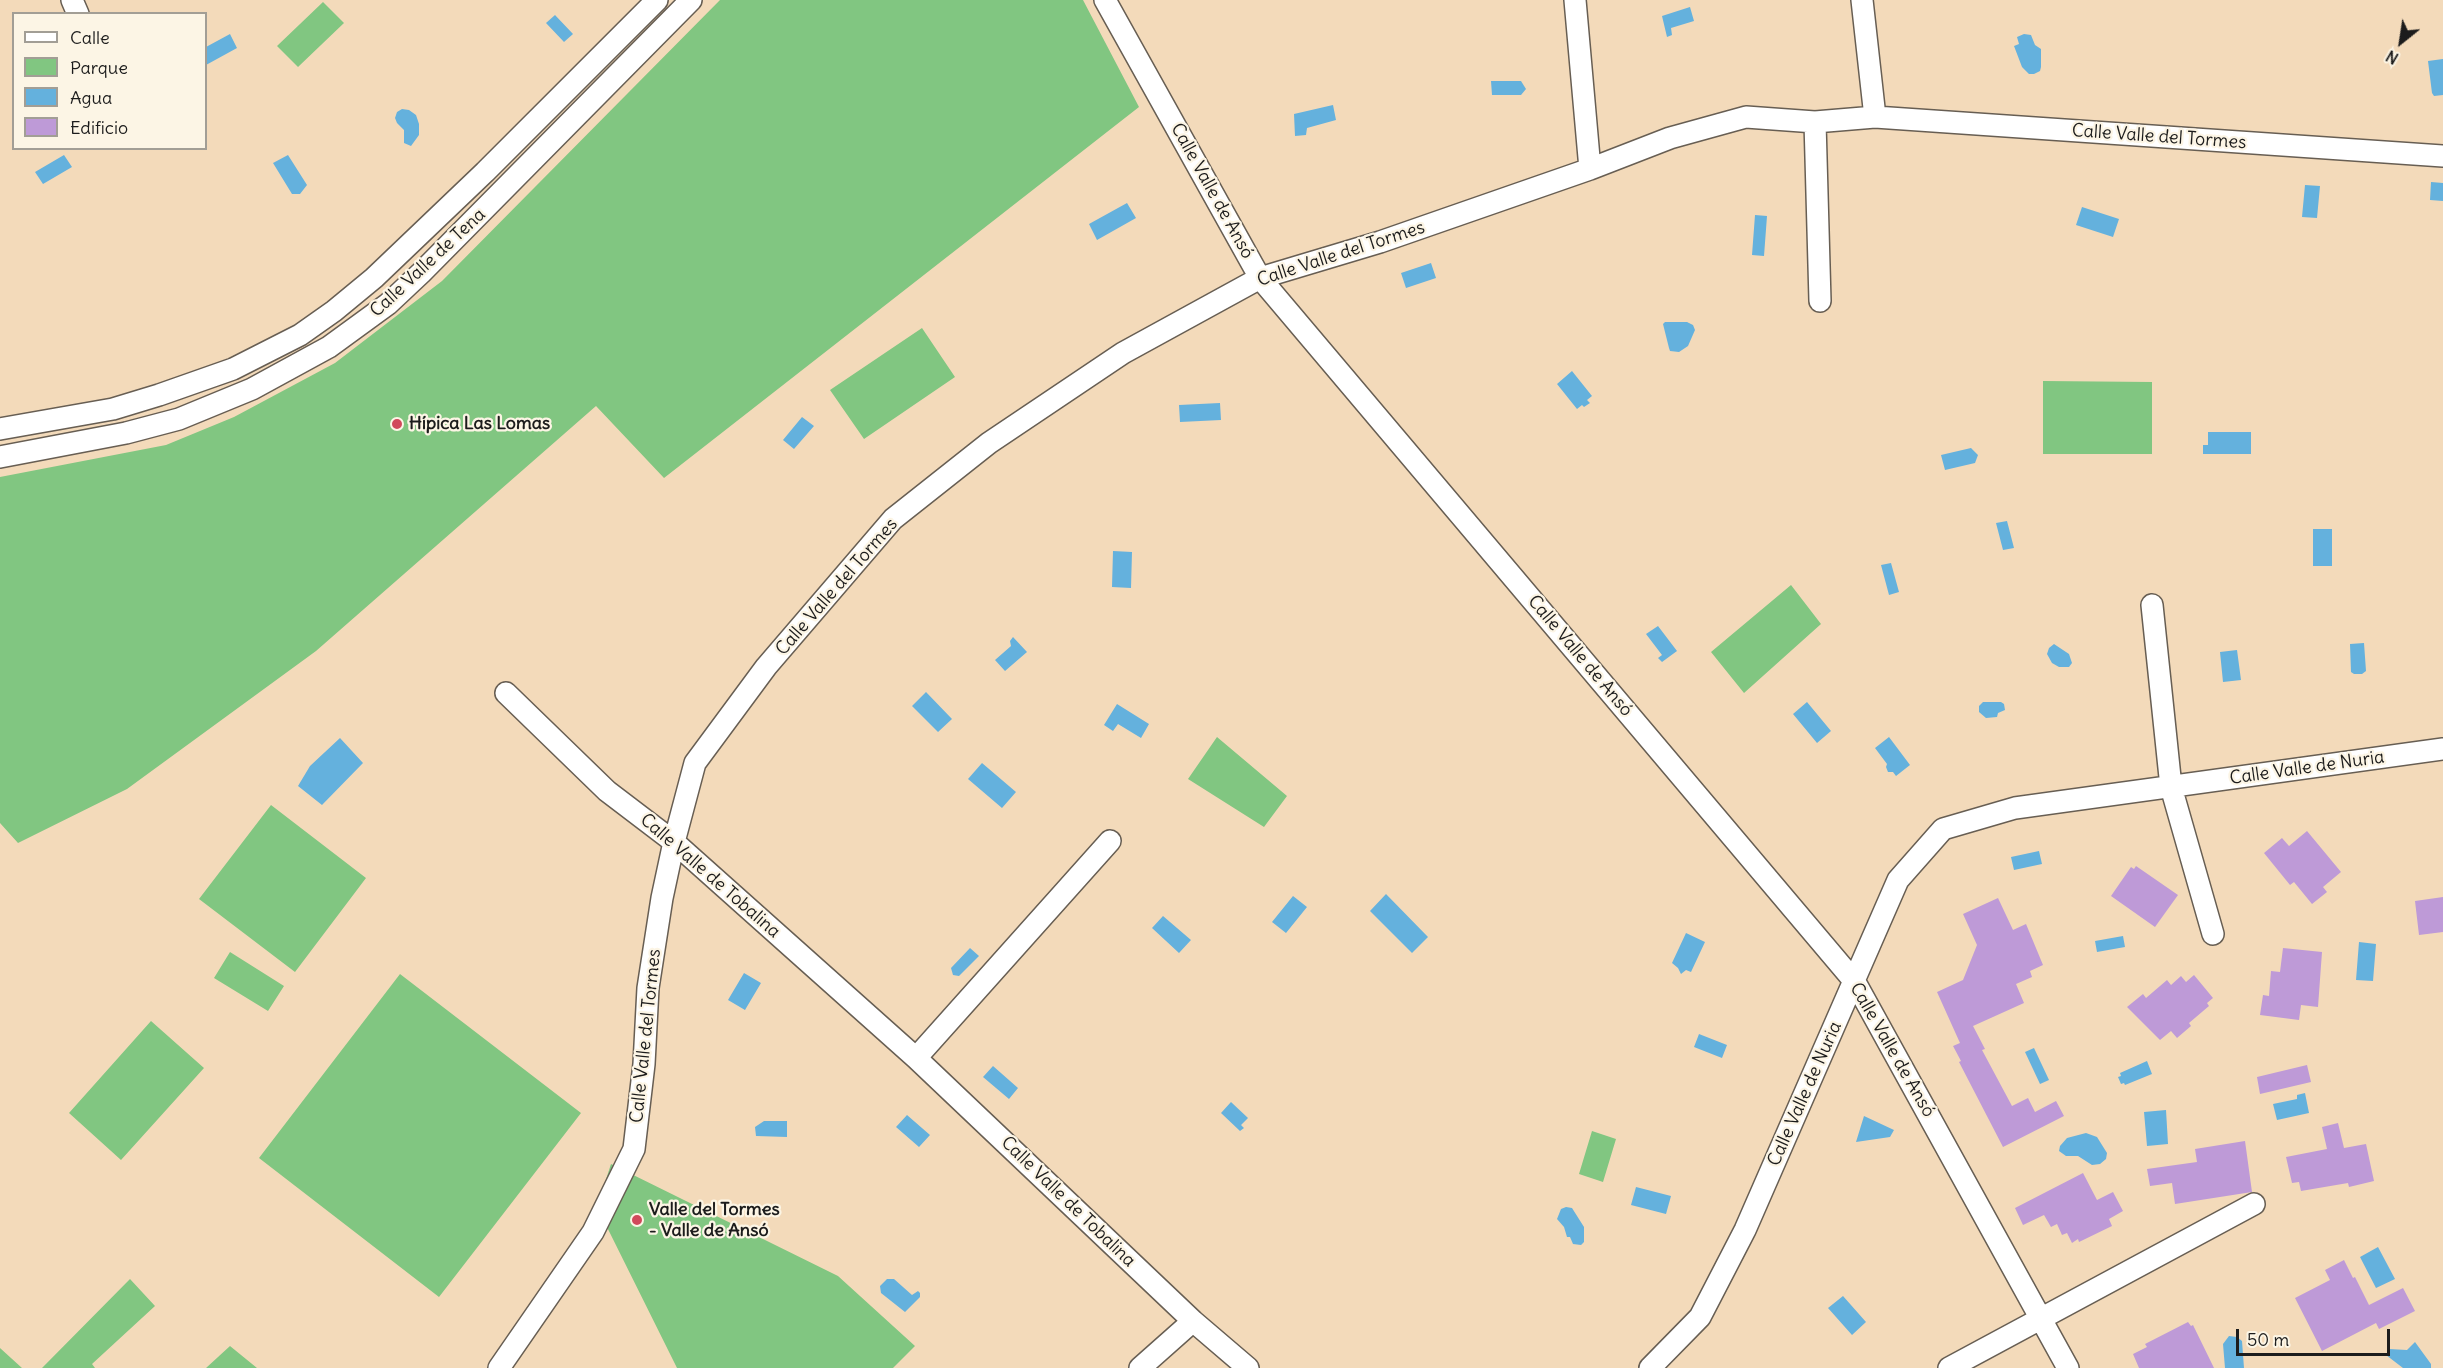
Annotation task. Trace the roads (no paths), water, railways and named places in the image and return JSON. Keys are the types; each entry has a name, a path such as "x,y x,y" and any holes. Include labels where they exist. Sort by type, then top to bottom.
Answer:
{"street":[{"name":"Calle Valle de Tena","path":"0,429 112,409 159,396 233,369 300,335 374,278 485,172 657,0"},
{"name":"Calle Valle de Tena","path":"0,457 126,433 179,419 252,389 329,347 388,304 421,273 691,0"},
{"name":"Calle Valle de Ansó","path":"1104,0 1260,278 1855,982 2068,1368"},
{"path":"1575,0 1590,169"},
{"path":"1862,0 1875,117"},
{"name":"Calle Valle del Tormes","path":"499,1368 593,1232 634,1149 644,1064 648,988 674,842 695,763 766,667 893,519 989,443 1114,360 1260,278 1380,242 1590,169 1670,138 1746,117 1815,122 1875,117 2443,156"},
{"path":"1815,122 1820,301"},
{"path":"2152,605 2171,787 2213,934"},
{"name":"Calle Valle de Tobalina","path":"506,693 607,791 674,842 916,1058 1193,1321 1248,1368"},
{"name":"Calle Valle de Nuria","path":"1650,1368 1700,1317 1745,1230 1898,880 1943,829 2014,808 2443,749"},
{"path":"916,1058 1110,841"},
{"path":"1950,1368 2043,1320 2254,1204"},
{"path":"1140,1368 1193,1321"}],"water":[{"path":"1690,7 1694,21 1671,28 1672,35 1667,37 1662,16"},
{"path":"555,15 573,34 564,42 546,23"},
{"path":"230,34 237,48 207,64 207,46"},
{"path":"2024,34 2031,35 2035,45 2041,49 2040,71 2034,74 2029,74 2022,67 2014,46 2019,44 2017,37"},
{"path":"2443,59 2443,95 2434,96 2428,61"},
{"path":"1491,81 1521,81 1526,89 1521,95 1492,95"},
{"path":"1333,105 1336,120 1307,128 1306,135 1295,136 1294,114"},
{"path":"402,109 409,110 416,115 419,124 419,135 411,146 404,143 404,130 395,118 397,112"},
{"path":"64,155 72,167 43,184 35,172"},
{"path":"288,155 307,185 300,194 292,194 273,163"},
{"path":"2431,182 2443,183 2443,201 2430,200"},
{"path":"2305,185 2320,186 2317,218 2302,217"},
{"path":"1127,203 1136,218 1097,240 1089,224"},
{"path":"2082,207 2119,219 2113,237 2076,225"},
{"path":"1755,215 1767,216 1764,256 1752,255"},
{"path":"1431,263 1436,278 1406,288 1401,273"},
{"path":"1665,322 1687,322 1693,325 1695,330 1688,346 1679,352 1670,351 1663,324"},
{"path":"1572,371 1592,396 1587,400 1590,403 1577,409 1557,384"},
{"path":"1220,403 1221,420 1180,422 1179,405"},
{"path":"802,417 814,426 794,449 783,440"},
{"path":"2208,432 2251,432 2251,454 2203,454 2203,445 2208,445"},
{"path":"1971,448 1978,455 1975,463 1945,470 1941,455"},
{"path":"2007,521 2014,548 2003,550 1996,523"},
{"path":"2313,529 2332,529 2332,566 2313,566"},
{"path":"1113,551 1132,552 1131,588 1112,587"},
{"path":"1891,563 1899,592 1889,595 1881,565"},
{"path":"1658,626 1677,651 1662,662 1658,658 1662,655 1646,634"},
{"path":"1013,637 1027,652 1005,671 995,660 1011,646 1010,641"},
{"path":"2364,643 2366,671 2362,674 2354,674 2351,672 2350,644"},
{"path":"2054,644 2069,654 2072,663 2069,667 2059,667 2052,663 2047,654 2049,648"},
{"path":"2237,650 2241,680 2223,682 2220,652"},
{"path":"926,692 952,719 938,732 912,706"},
{"path":"1807,702 1831,731 1817,743 1793,714"},
{"path":"1983,702 2001,702 2005,710 1998,713 1997,717 1986,718 1979,712 1979,706"},
{"path":"1117,704 1149,724 1141,738 1118,724 1113,731 1104,725"},
{"path":"1889,737 1910,765 1896,776 1893,772 1888,772 1887,764 1875,748"},
{"path":"340,738 363,763 322,805 298,786 310,766"},
{"path":"982,763 1016,792 1002,808 968,779"},
{"path":"2039,851 2042,864 2014,870 2011,857"},
{"path":"1386,894 1428,937 1412,953 1370,911"},
{"path":"1293,896 1307,907 1286,933 1272,922"},
{"path":"1163,916 1191,940 1179,953 1152,928"},
{"path":"1686,933 1705,942 1691,972 1686,970 1681,974 1672,963"},
{"path":"2123,936 2125,947 2097,952 2095,941"},
{"path":"2359,942 2376,944 2373,981 2356,980"},
{"path":"970,948 979,956 959,976 953,975 951,968"},
{"path":"744,973 761,983 745,1010 728,1000"},
{"path":"1699,1034 1727,1045 1722,1058 1694,1047"},
{"path":"2034,1048 2049,1080 2040,1084 2025,1052"},
{"path":"2147,1061 2152,1074 2125,1085 2121,1084 2118,1077 2121,1076 2120,1073"},
{"path":"993,1066 1018,1088 1009,1099 983,1077"},
{"path":"2305,1093 2309,1113 2277,1120 2273,1104 2297,1099 2297,1095"},
{"path":"1231,1102 1248,1118 1241,1125 1244,1128 1240,1131 1221,1113"},
{"path":"2166,1110 2168,1144 2147,1146 2144,1112"},
{"path":"907,1115 930,1135 919,1147 896,1127"},
{"path":"1864,1116 1894,1130 1890,1137 1856,1142"},
{"path":"764,1121 787,1121 787,1137 756,1136 755,1127"},
{"path":"2086,1133 2097,1137 2107,1153 2106,1159 2100,1164 2092,1165 2078,1156 2066,1156 2059,1151 2067,1138"},
{"path":"1636,1187 1671,1196 1666,1214 1631,1205"},
{"path":"1572,1208 1584,1227 1584,1242 1581,1245 1573,1244 1557,1219 1561,1209"},
{"path":"2378,1247 2395,1279 2376,1288 2360,1257"},
{"path":"887,1279 894,1279 912,1295 918,1291 920,1293 920,1297 905,1312 881,1293 880,1286"},
{"path":"1843,1296 1866,1322 1852,1335 1828,1308"},
{"path":"2229,1336 2237,1337 2242,1341 2244,1368 2225,1368 2223,1344"},
{"path":"2415,1342 2431,1364 2431,1368 2403,1368 2386,1355 2389,1349 2407,1350"}],"place":[{"name":"Hípica Las Lomas","path":"397,424"},
{"name":"Valle del Tormes - Valle de Ansó","path":"637,1220"}]}
